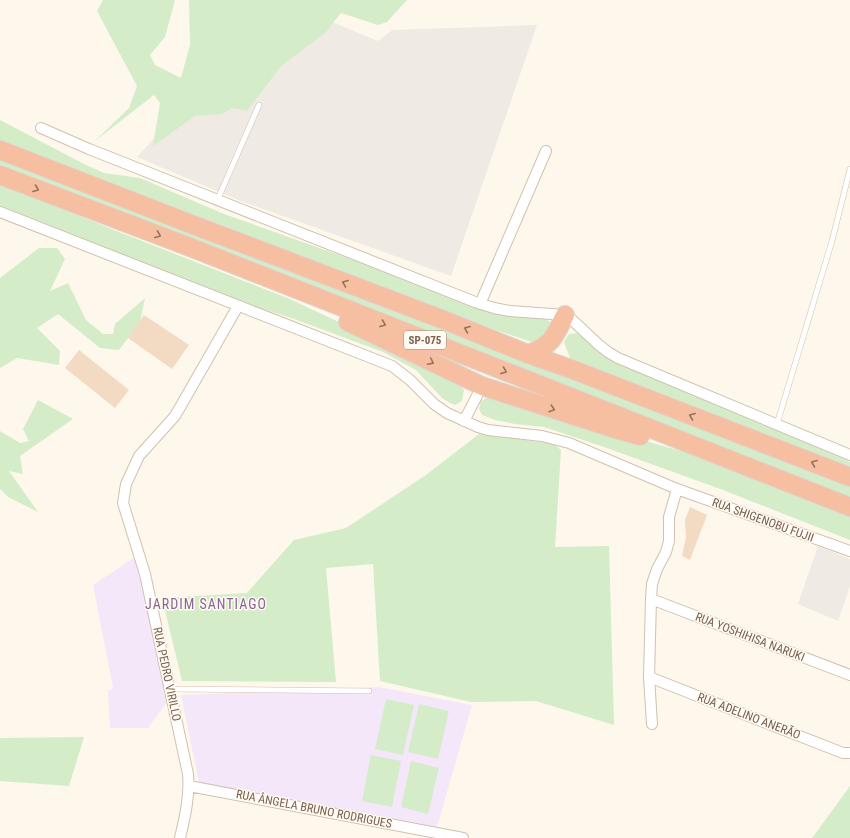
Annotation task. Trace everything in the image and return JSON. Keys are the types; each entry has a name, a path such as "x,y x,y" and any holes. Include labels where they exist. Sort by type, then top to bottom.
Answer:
{"highway":[{"name":"SP-075","path":"0,150 850,477"},
{"name":"SP-075","path":"0,175 187,246 850,507"},
{"path":"272,280 318,307 482,386 609,427 726,459"},
{"path":"528,354 540,350 549,343 568,316"},
{"path":"568,316 560,345 562,356 571,369"}],"street":[{"path":"41,128 89,150 480,304 510,312 568,316 599,345 618,358 850,455"},
{"path":"480,304 546,151"},
{"name":"RUA SHIGENOBU FUJII","path":"0,212 392,366 410,380 434,404 447,413 483,429 542,436 569,443 677,488 850,551"},
{"name":"RUA PEDRO VIRILLO","path":"180,838 189,786 188,774 145,574 123,503 126,484 139,456 175,416 238,306"},
{"path":"464,421 482,386"},
{"path":"652,724 648,677 652,584 657,569 666,552 669,541 669,517 677,488"},
{"name":"RUA YOSHIHISA NARUKI","path":"651,599 850,675"},
{"name":"RUA ADELINO ANERÃO","path":"648,677 843,753 850,753"},
{"name":"RUA ÂNGELA BRUNO RODRIGUES","path":"189,786 463,838"}],"lane":[{"path":"217,201 259,105"},
{"path":"777,424 832,241 850,169"},
{"path":"170,689 369,691"}],"shaded area":[{"path":"308,12 378,41 392,30 537,25 451,276 238,200 137,157 157,135"},
{"path":"818,546 850,559 850,586 838,621 798,604"},
{"path":"135,557 168,701 148,728 110,728 108,691 113,688 93,585"},
{"path":"379,687 472,705 437,827 199,783 181,695"}],"green space":[{"path":"103,0 175,0 165,37 150,55 155,65 181,78 190,45 189,0 407,0 387,22 378,25 341,13 325,33 281,66 247,111 232,108 222,114 195,116 153,146 160,103 154,95 95,141 129,108 137,86 97,11"},
{"path":"0,120 104,173 140,178 224,214 376,268 473,307 504,315 545,319 554,324 553,331 535,343 378,291 0,141"},
{"path":"0,157 850,483 850,501 0,168"},
{"path":"0,183 109,228 290,299 449,374 464,390 462,401 455,405 450,403 442,398 416,370 383,352 294,319 212,292 0,206"},
{"path":"39,248 57,248 65,259 50,291 68,283 86,320 103,334 113,334 115,324 145,298 140,322 119,350 100,348 58,314 37,328 60,351 59,365 17,358 0,368 0,278"},
{"path":"580,333 711,401 850,462 850,473 583,366 570,358 564,342 569,334"},
{"path":"488,397 512,399 656,444 735,466 850,514 850,540 723,490 604,447 544,427 515,424 495,420 482,415 479,409 481,401"},
{"path":"38,400 73,419 20,456 23,474 9,471 38,512 8,497 0,489 0,431 20,443 29,441 23,429"},
{"path":"479,434 554,444 561,450 555,547 609,546 614,725 536,701 471,702 380,681 373,564 326,568 336,682 182,681 162,598 247,593 294,540 346,528 426,475"},
{"path":"386,699 414,705 403,755 375,749"},
{"path":"419,704 449,711 438,759 408,752"},
{"path":"84,737 69,786 0,781 0,738"},
{"path":"371,755 401,761 392,807 362,801"},
{"path":"411,761 439,768 428,814 401,807"},
{"path":"850,786 850,838 812,838 815,834"}],"building":[{"path":"144,315 189,345 172,369 128,338"},
{"path":"79,350 129,390 115,408 65,368"},
{"path":"690,507 707,515 690,560 682,556 686,537 685,520"}],"district":[{"name":"JARDIM SANTIAGO","path":"206,604"}]}
